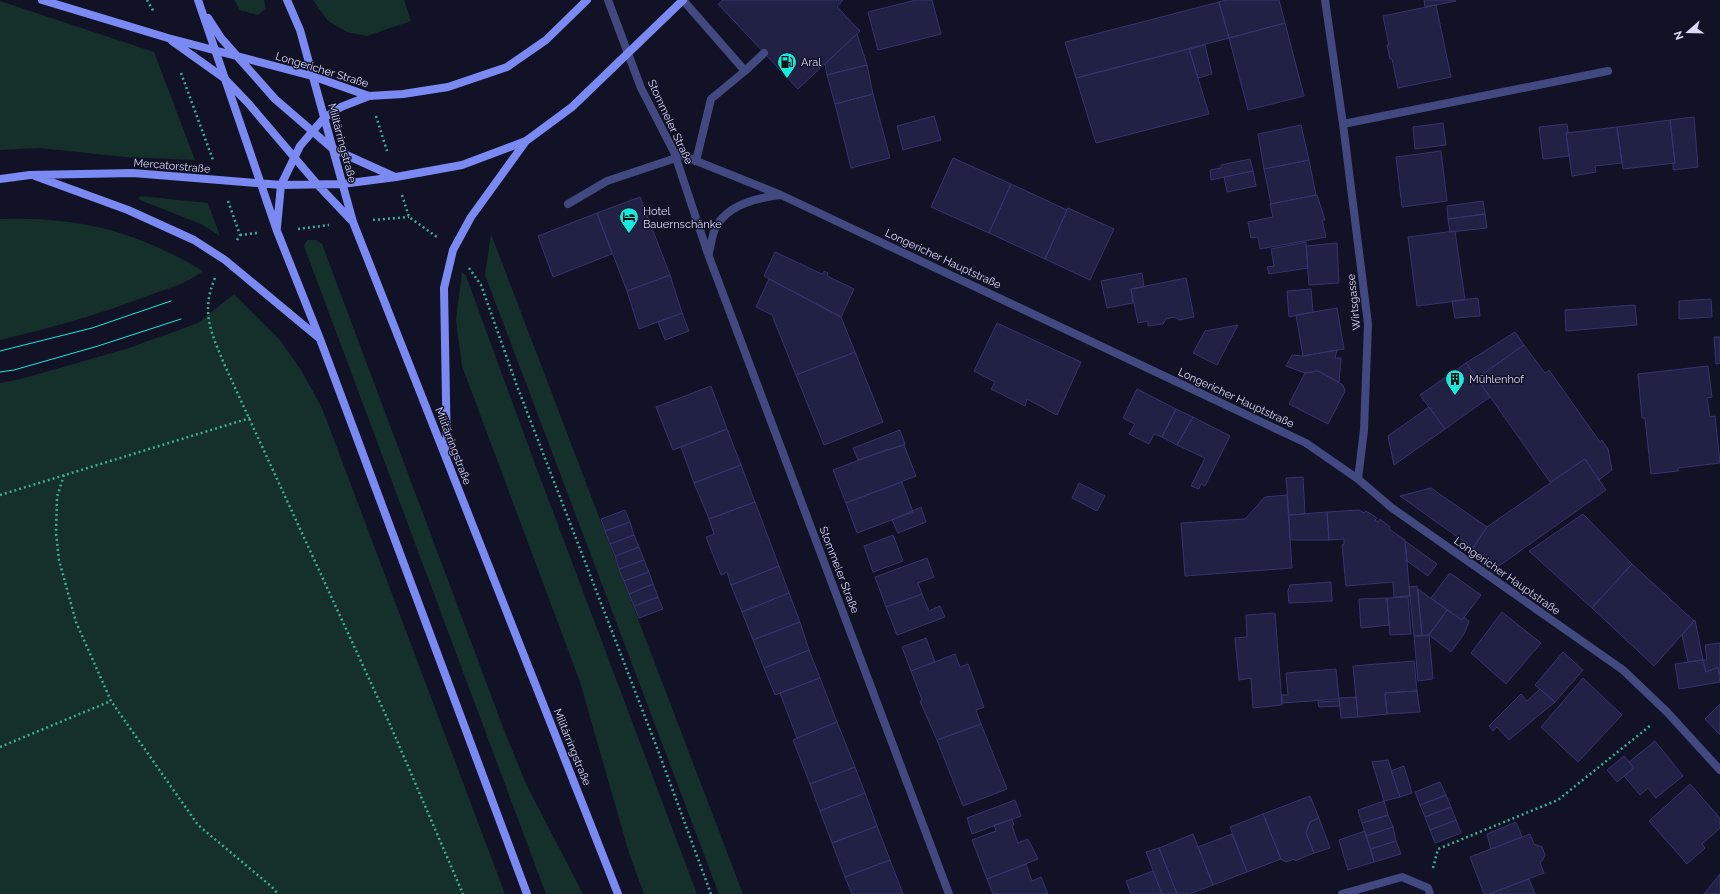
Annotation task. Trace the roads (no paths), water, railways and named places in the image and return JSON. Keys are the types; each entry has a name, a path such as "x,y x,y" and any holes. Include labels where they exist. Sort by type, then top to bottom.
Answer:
{"main road":[{"path":"42,0 168,38 215,50"},
{"path":"198,0 277,231 320,339 526,894"},
{"name":"Militärringstraße","path":"287,0 300,30 353,222 618,894"},
{"name":"Longericher Straße","path":"215,50 312,76 370,96 403,94 448,87 507,67 546,40 587,0"},
{"path":"342,184 396,177 462,165 526,141 572,107 683,0"},
{"path":"201,9 221,38 275,99 313,132 333,149 396,177"},
{"path":"168,38 224,78 248,103 317,184 353,222"},
{"path":"277,231 281,185 300,146 324,118 342,107 370,96"},
{"path":"447,461 444,288 453,250 471,217 526,141"},
{"name":"Mercatorstraße","path":"0,179 30,175 133,173 260,184 342,184"},
{"path":"30,175 128,210 194,240 225,260 320,339"}],"street":[{"name":"Stommeler Straße","path":"608,0 641,88 675,155 708,254 949,894"},
{"path":"683,0 745,70"},
{"name":"Wirtsgasse","path":"1325,0 1343,124 1368,324 1364,430 1358,479"},
{"path":"696,161 711,99 764,53"},
{"path":"1343,124 1608,71"},
{"path":"568,204 607,181 675,155"},
{"name":"Longericher Hauptstraße","path":"675,155 696,161 781,195 1306,443 1358,479 1392,508 1623,670 1667,712 1720,770"},
{"path":"708,254 715,229 727,212 758,197 781,195"},
{"path":"1342,894 1402,877 1429,891"}],"tram line":[{"path":"0,351 92,328 171,301"},
{"path":"0,372 14,370 98,346 181,319"}],"place":[{"name":"Aral","path":"787,79"},
{"name":"Hotel Bauernschänke","path":"629,234"},
{"name":"Mühlenhof","path":"1455,396"}]}
